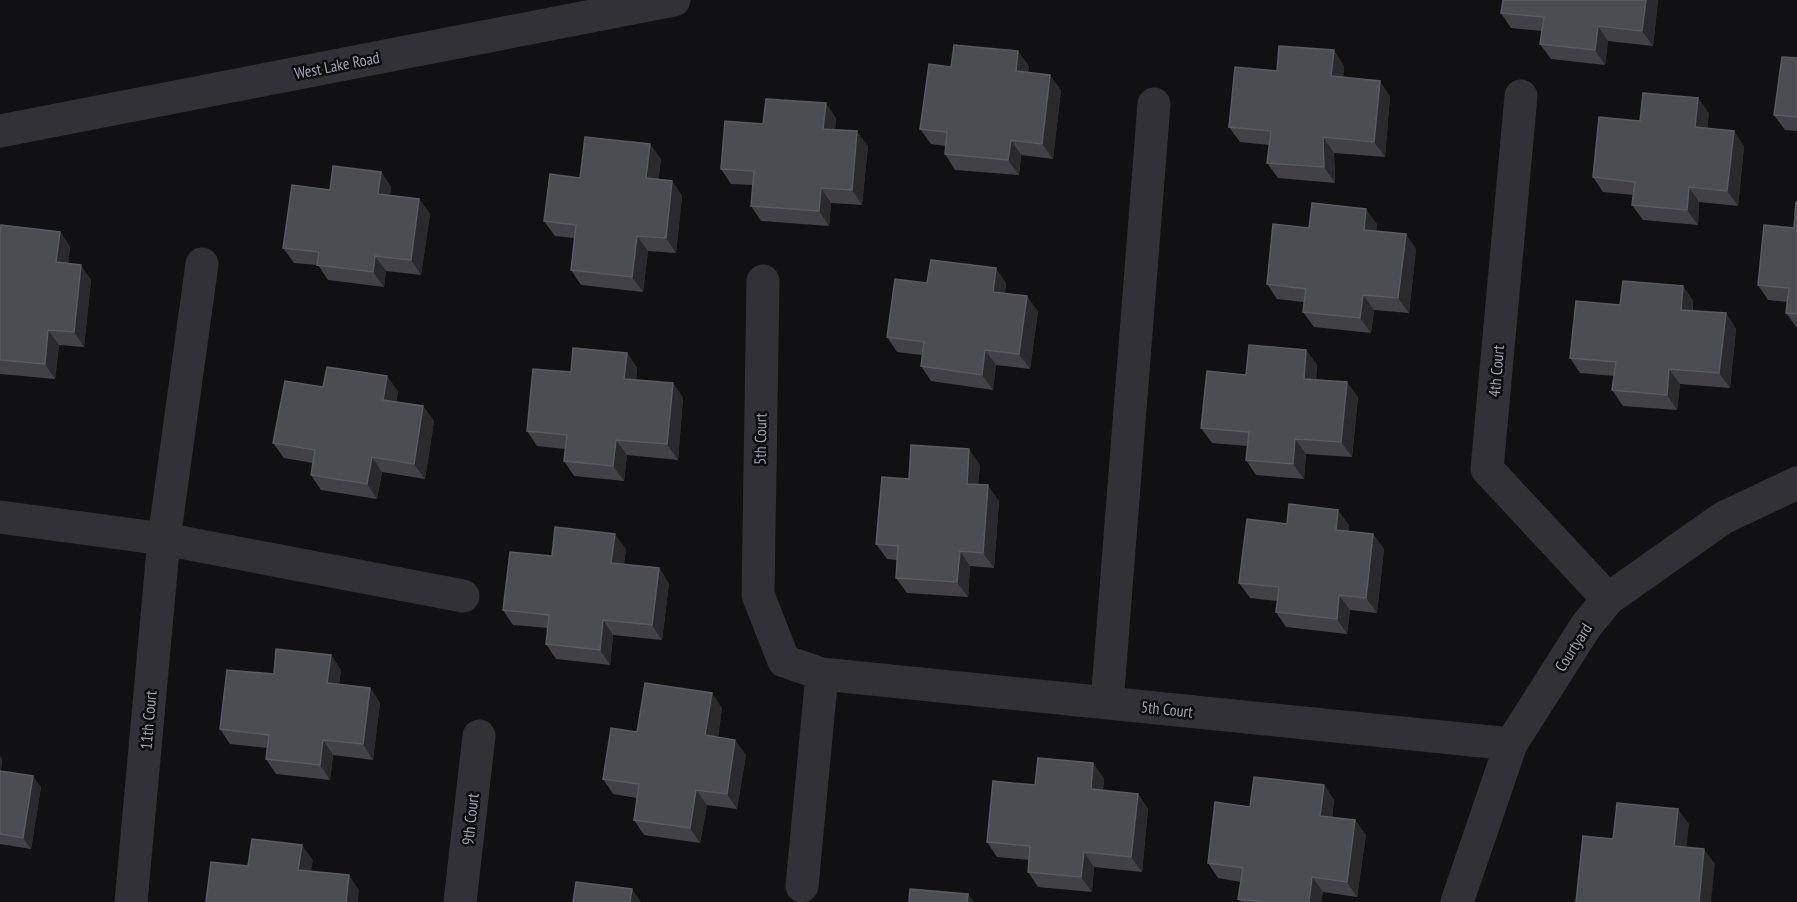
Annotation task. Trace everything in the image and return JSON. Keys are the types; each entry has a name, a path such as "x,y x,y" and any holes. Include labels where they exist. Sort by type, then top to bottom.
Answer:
{"street":[{"name":"West Lake Road","path":"0,131 674,0"},
{"name":"4th Court","path":"1521,96 1487,469 1608,599"},
{"path":"1107,703 1154,104"},
{"name":"11th Court","path":"131,902 164,539 202,264"},
{"name":"5th Court","path":"763,281 758,595 784,661 822,674 1511,744"},
{"name":"Courtyard","path":"1456,902 1511,744 1587,626 1608,599 1723,518 1797,483"},
{"path":"0,517 164,539 463,596"},
{"path":"802,886 822,674"},
{"name":"9th Court","path":"460,902 479,736"}],"building":[{"path":"1503,0 1646,0 1642,31 1598,26 1595,50 1540,44 1544,17 1501,13"},
{"path":"954,45 1018,51 1016,71 1050,75 1042,144 1011,140 1008,160 945,154 947,132 920,129 929,64 951,67"},
{"path":"1279,46 1334,50 1331,76 1380,81 1374,142 1323,137 1324,167 1267,163 1271,131 1229,127 1235,67 1277,71"},
{"path":"1782,57 1797,58 1797,117 1774,115"},
{"path":"1643,93 1698,98 1695,127 1734,131 1727,191 1689,187 1687,210 1632,205 1635,182 1593,177 1599,117 1640,121"},
{"path":"766,99 826,103 823,129 857,131 852,190 821,188 819,211 751,206 754,171 721,169 725,121 763,124"},
{"path":"585,137 650,144 646,178 672,181 666,238 637,236 632,277 571,270 576,225 544,221 550,174 580,178"},
{"path":"333,166 381,172 378,194 419,199 411,260 375,256 373,272 317,265 319,252 283,248 292,185 330,190"},
{"path":"1796,202 1797,314 1786,313 1789,288 1758,285 1764,225 1794,228"},
{"path":"1312,203 1366,209 1364,230 1406,234 1398,298 1363,295 1360,318 1303,312 1306,289 1267,284 1273,224 1309,228"},
{"path":"1,225 60,232 56,262 81,265 74,332 48,330 45,364 0,360"},
{"path":"931,260 996,268 993,292 1027,296 1019,354 985,350 982,375 921,366 924,342 887,337 895,279 927,283"},
{"path":"1623,281 1683,286 1681,310 1726,313 1719,373 1669,369 1667,395 1612,390 1616,362 1570,358 1576,301 1620,305"},
{"path":"1249,345 1306,350 1304,379 1347,382 1341,442 1295,439 1293,464 1246,460 1249,432 1201,428 1207,371 1246,375"},
{"path":"573,348 627,353 624,379 673,383 667,444 616,440 613,466 564,461 567,435 527,431 533,369 571,372"},
{"path":"327,367 387,376 383,400 423,406 414,464 372,457 367,484 311,475 315,450 273,443 285,381 323,387"},
{"path":"911,445 969,449 967,484 988,485 983,553 960,551 957,582 896,578 898,546 876,544 882,477 909,479"},
{"path":"1289,504 1338,510 1336,530 1373,534 1366,598 1339,595 1337,619 1276,612 1279,587 1239,583 1247,519 1287,524"},
{"path":"555,527 615,534 611,563 659,568 652,625 603,620 600,650 546,644 549,615 503,610 510,552 552,556"},
{"path":"276,649 331,655 327,683 370,688 363,744 323,740 320,765 266,759 269,735 220,729 227,670 274,674"},
{"path":"645,683 712,693 705,735 735,740 727,794 696,790 690,828 634,820 639,784 603,779 611,728 637,732"},
{"path":"1038,758 1093,763 1091,789 1138,794 1131,857 1084,852 1081,877 1028,872 1030,846 987,842 993,781 1035,785"},
{"path":"0,771 33,776 23,838 0,834"},
{"path":"1254,777 1324,785 1320,816 1355,820 1347,882 1312,877 1309,902 1264,902 1238,899 1243,868 1208,863 1215,802 1250,807"},
{"path":"1617,803 1678,809 1674,846 1704,849 1699,902 1576,902 1583,836 1613,839"},
{"path":"252,839 302,845 298,870 349,875 346,902 206,902 211,862 248,866"},
{"path":"576,882 632,889 630,902 573,902"},
{"path":"910,889 968,894 967,902 909,902"}]}
